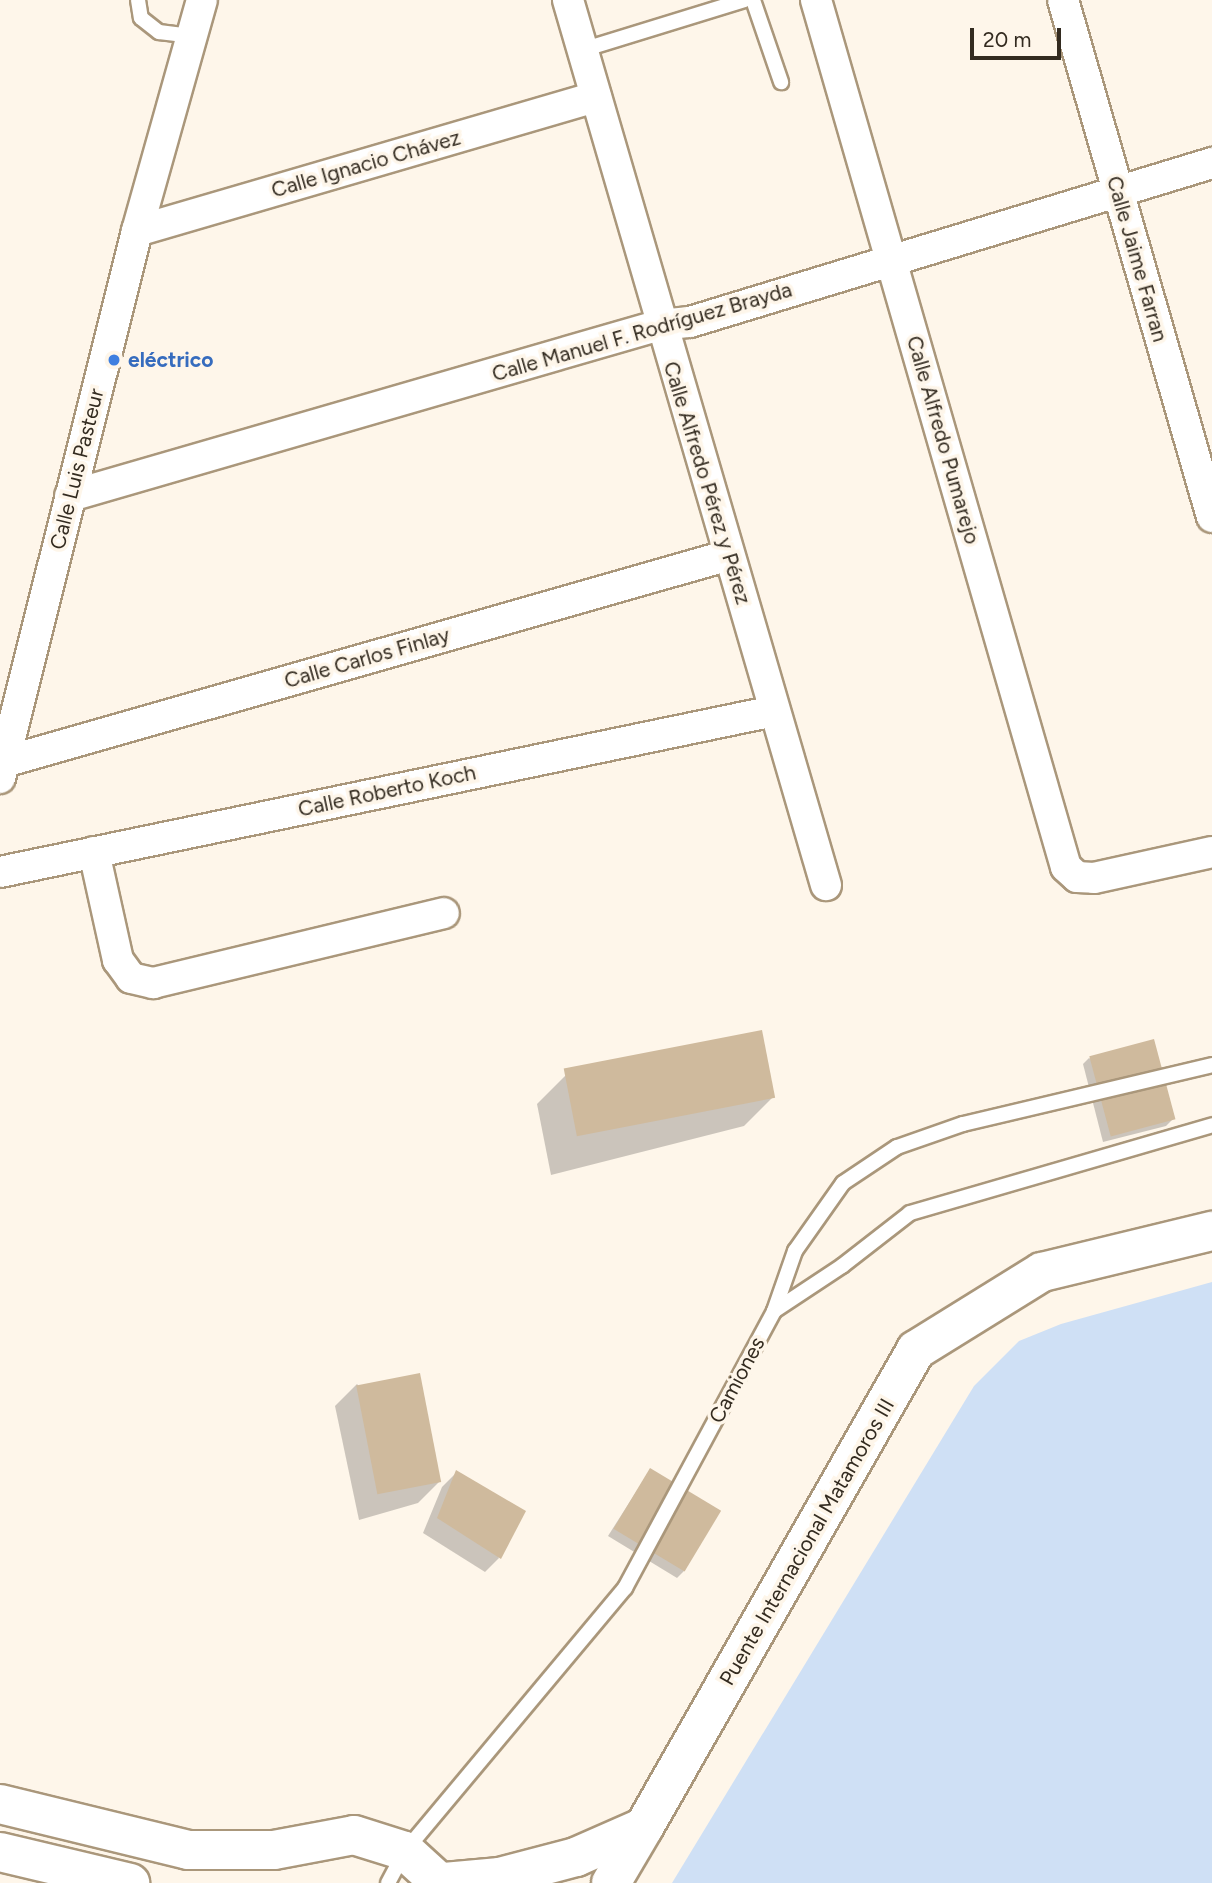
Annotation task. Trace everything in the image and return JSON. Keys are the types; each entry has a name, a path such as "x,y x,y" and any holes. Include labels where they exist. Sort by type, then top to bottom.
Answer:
{"main road":[{"name":"Puente Internacional Matamoros III","path":"611,1883 916,1350 1042,1272 1212,1231"},
{"path":"0,1804 188,1850 274,1850 354,1835 397,1867 439,1883"},
{"path":"433,1883 500,1877 576,1857 645,1827"},
{"path":"0,1852 130,1883"},
{"path":"0,1874 38,1883"}],"street":[{"name":"Calle Luis Pasteur","path":"2,770 137,230 202,0"},
{"name":"Calle Alfredo Pérez y Pérez","path":"568,0 660,325 826,885"},
{"name":"Calle Alfredo Pumarejo","path":"816,0 1066,867 1077,877 1094,878 1212,852"},
{"name":"Calle Jaime Farran","path":"1063,0 1212,517"},
{"name":"Calle Ignacio Chávez","path":"137,230 596,97"},
{"name":"Calle Manuel F. Rodríguez Brayda","path":"70,496 660,325 690,322 1212,163"},
{"name":"Calle Carlos Finlay","path":"2,770 729,555"},
{"name":"Calle Roberto Koch","path":"0,872 774,711"},
{"path":"94,852 118,960 131,978 153,983 444,913"}],"lane":[{"path":"138,0 141,18 159,33 193,36"},
{"path":"582,50 745,0"},
{"path":"753,0 781,82"},
{"name":"Camiones","path":"397,1867 625,1588 774,1311 795,1251 843,1183 897,1147 963,1124 1212,1065"},
{"path":"774,1311 842,1266 910,1213 1212,1125"}],"water":[{"path":"1212,1282 1212,1883 672,1883 974,1386 1019,1341 1061,1324"}],"building":[{"path":"762,1030 775,1098 577,1136 564,1069"},
{"path":"1154,1039 1175,1119 1111,1137 1089,1056"},
{"path":"420,1373 441,1482 377,1494 356,1385"},
{"path":"650,1468 721,1511 685,1572 613,1529"},
{"path":"456,1470 526,1511 501,1559 437,1518"}],"place":[{"name":"eléctrico","path":"114,360"}]}
